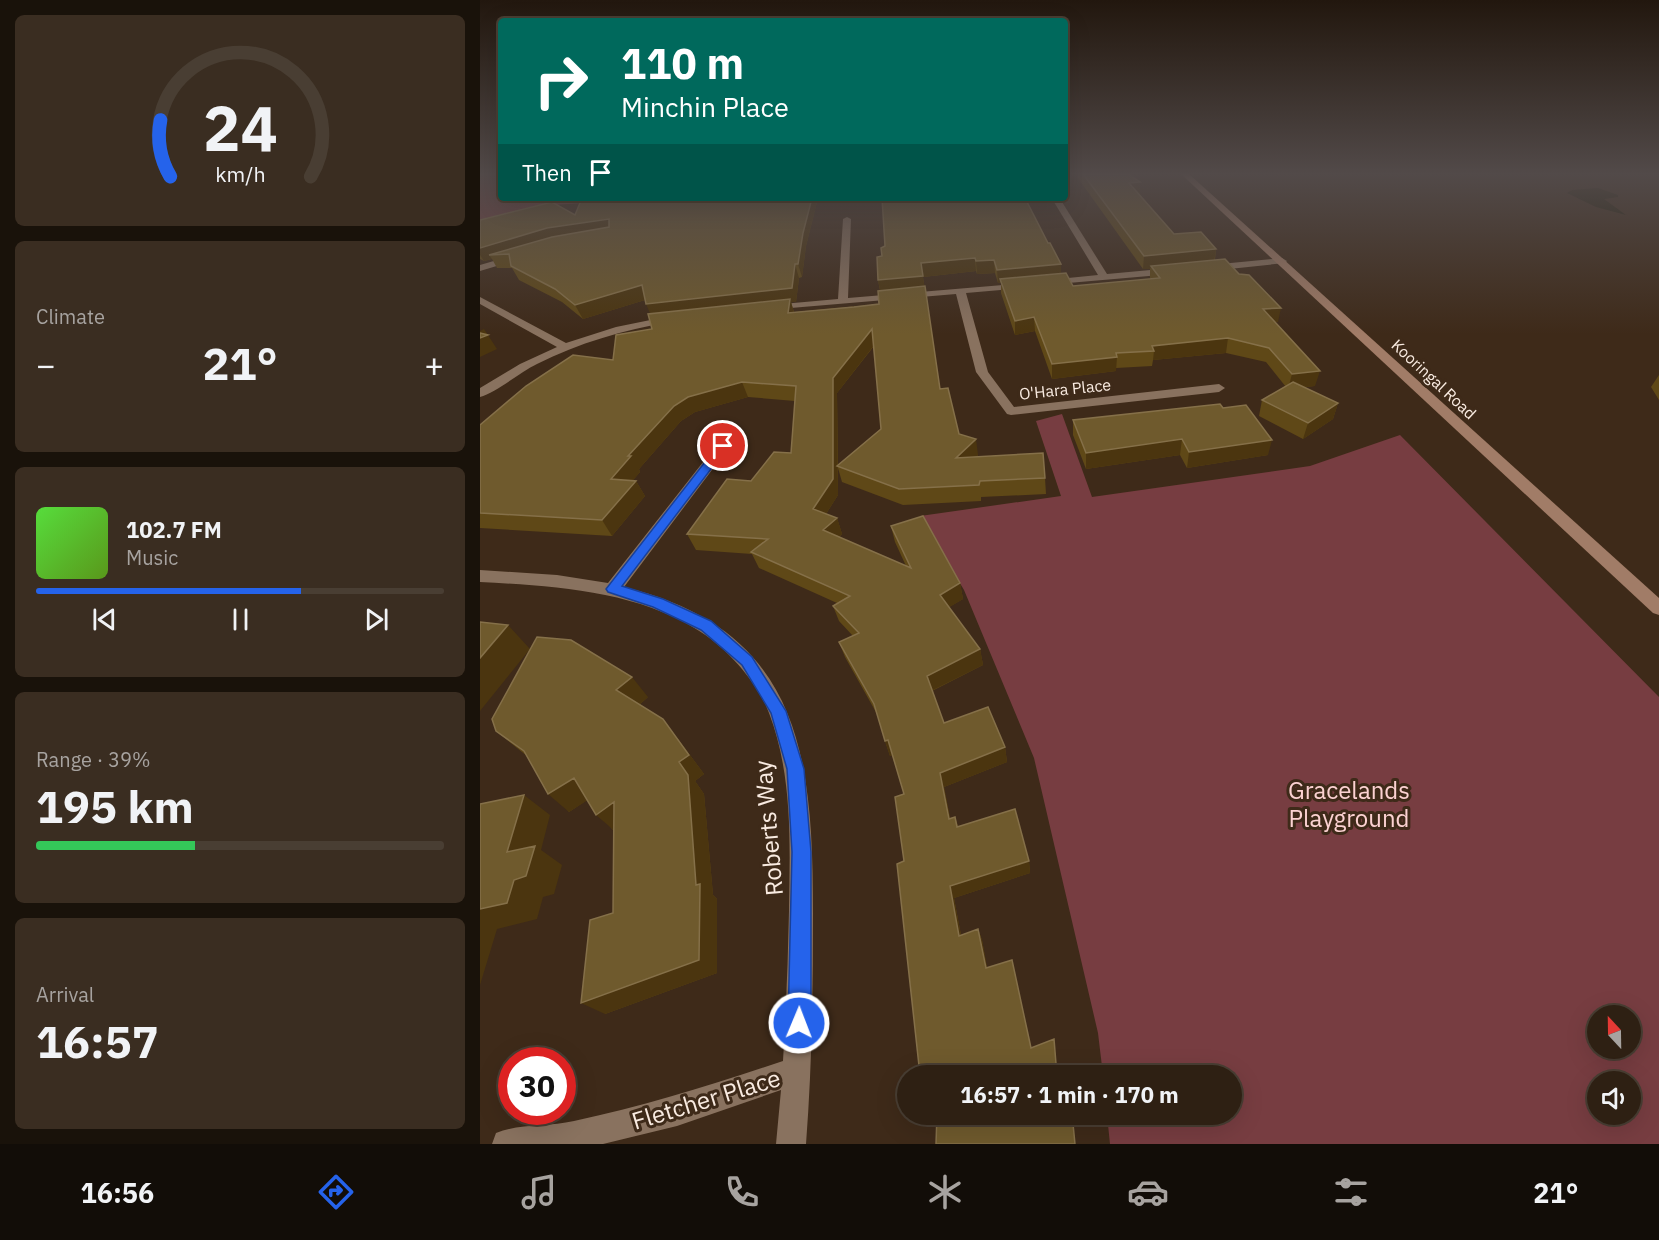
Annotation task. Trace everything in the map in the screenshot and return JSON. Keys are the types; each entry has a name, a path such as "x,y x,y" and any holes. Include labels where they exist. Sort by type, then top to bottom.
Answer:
{"main road":[{"name":"Kooringal Road","path":"1245,227 1659,608"}],"street":[{"path":"843,302 847,227"},
{"path":"1073,227 1104,278"},
{"path":"480,268 528,254"},
{"path":"1199,269 1282,261"},
{"path":"759,309 1187,270"},
{"name":"O'Hara Place","path":"960,291 982,372 1011,411 1219,388"},
{"path":"480,300 566,347"},
{"path":"480,393 522,366 566,347 630,327 677,318"},
{"path":"613,589 723,446"},
{"name":"Roberts Way","path":"480,576 558,581 613,589 658,603 706,626 747,661 778,711 795,769 802,852 798,1070 791,1144"},
{"name":"Fletcher Place","path":"507,1144 571,1137 677,1111 798,1070"}],"green space":[{"name":"Gracelands Playground","path":"1062,414 1092,497 1310,466 1400,435 1659,697 1659,1144 1110,1144 1108,1125 1242,1125 1242,1065 1102,1065 1098,1033 1034,758 964,590 920,516 1061,496 1036,421"}],"building":[{"path":"480,227 551,227 547,228 480,248"},
{"path":"607,227 804,227 798,264 795,264 792,288 646,304 642,285 575,305 555,289 511,266 509,254 489,255 552,237"},
{"path":"884,227 1040,227 1061,264 997,270 994,260 976,261 975,258 921,263 923,276 878,280 877,257 882,256 881,248 885,246"},
{"path":"1123,227 1168,227 1174,234 1201,232 1216,249 1144,256"},
{"path":"1225,259 1239,274 1249,275 1281,308 1263,309 1320,371 1292,374 1269,348 1228,338 1152,346 1154,351 1116,353 1117,357 1052,364 1034,317 1015,321 1000,279 1066,273 1073,286 1160,278 1151,266"},
{"path":"925,286 940,389 948,388 959,434 976,439 956,458 1043,453 1045,478 980,481 979,485 899,489 837,466 881,429 872,329 833,378 833,479 813,509 837,518 823,530 911,568 891,526 923,516 960,583 940,595 980,649 927,676 944,723 988,707 1005,747 940,773 949,819 955,817 957,827 1015,809 1029,861 950,886 959,936 978,929 986,968 1012,960 1031,1048 1054,1039 1056,1065 919,1065 897,864 904,861 895,797 904,794 888,740 885,741 874,704 839,642 859,633 833,606 850,596 751,552 768,539 687,534 727,479 751,481 774,452 791,453 796,386 742,382 688,397 674,406 628,456 631,456 611,479 636,481 602,520 480,513 480,425 526,386 573,355 613,360 616,335 652,329 648,314 790,299 788,313 854,307 879,304 878,291"},
{"path":"1293,382 1338,403 1308,423 1262,400"},
{"path":"1220,404 1223,408 1246,405 1272,440 1189,452 1182,439 1086,453 1073,420"},
{"path":"480,622 508,625 480,658"},
{"path":"537,637 571,640 632,677 616,690 663,719 689,755 679,762 688,775 696,885 700,884 699,960 581,1003 590,920 613,913 614,802 596,815 574,778 548,794 524,751 496,731 492,719"},
{"path":"524,795 507,852 535,846 526,876 514,880 507,903 480,909 480,804"},
{"path":"937,1125 1073,1125 1075,1144 936,1144"}],"route":[{"path":"723,446 613,589 658,603 706,626 747,661 778,711 795,769 802,852 799,1023"}]}
